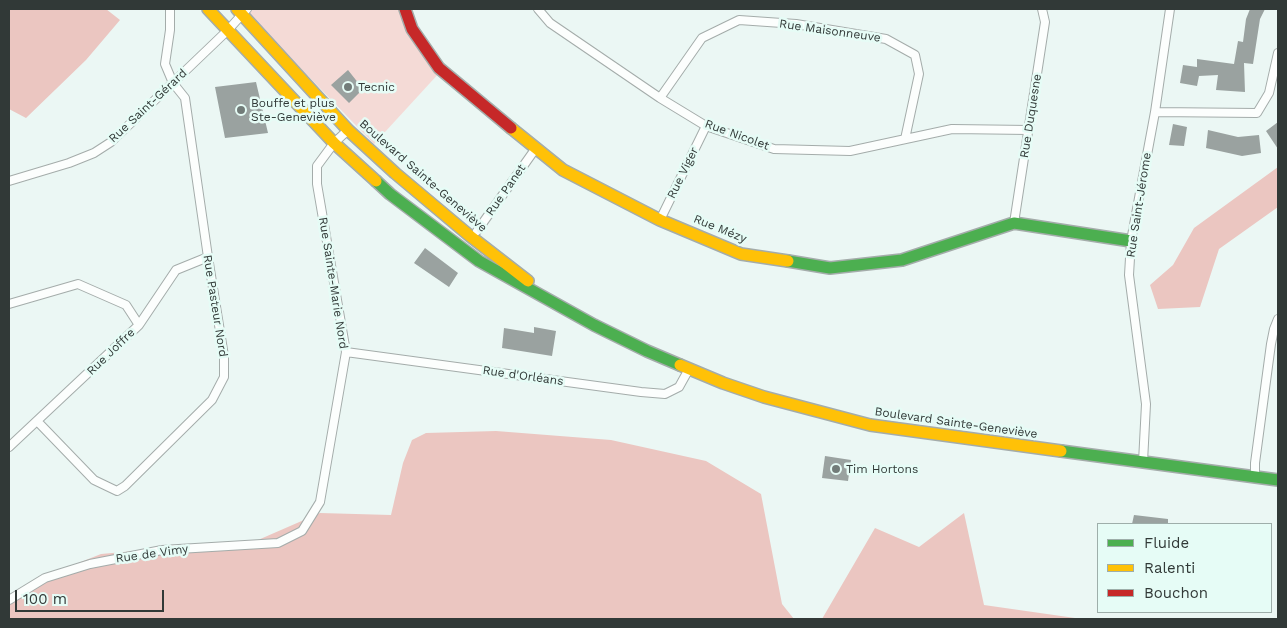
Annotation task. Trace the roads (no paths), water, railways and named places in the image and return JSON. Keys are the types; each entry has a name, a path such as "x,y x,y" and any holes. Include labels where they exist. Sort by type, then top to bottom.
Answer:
{"main road":[{"name":"Boulevard Sainte-Geneviève","path":"208,9 334,143 390,194 479,261 632,344 689,369 764,397 870,425 1278,480"},
{"name":"Rue Mézy","path":"405,9 412,29 440,68 563,170 660,220 741,254 830,268 902,260 1014,223 1131,240"},
{"name":"Boulevard Sainte-Geneviève","path":"242,11 348,130 395,173 470,236 561,307"}],"street":[{"name":"Rue Pasteur Nord","path":"38,422 94,480 117,491 125,486 212,400 224,377 224,356 185,98 173,83 165,64 170,30 170,9"},
{"name":"Rue Nicolet","path":"538,9 550,23 660,98 706,126 774,148 850,151 952,129 1029,130"},
{"name":"Rue Duquesne","path":"1014,223 1045,22 1042,9"},
{"name":"Rue Saint-Jérome","path":"1143,462 1146,404 1129,275 1131,240 1155,112 1170,9"},
{"name":"Rue Saint-Gérard","path":"9,181 69,163 94,153 123,131 228,30 242,11"},
{"name":"Rue Maisonneuve","path":"660,98 702,38 739,20 796,24 886,38 915,55 919,74 905,139"},
{"path":"1155,112 1257,113 1269,93 1278,54"},
{"name":"Rue Viger","path":"660,220 706,126"},
{"name":"Rue Sainte-Marie Nord","path":"302,530 320,502 346,352 317,184 317,166 334,143 348,130"},
{"name":"Rue Panet","path":"477,231 536,148"},
{"name":"Rue Joffre","path":"9,447 38,422 139,325 176,270 208,257"},
{"path":"9,304 78,284 126,305 139,325"},
{"path":"1255,476 1255,463 1274,329 1278,319"},
{"name":"Rue d'Orléans","path":"346,352 665,394 679,386 689,369"},
{"name":"Rue de Vimy","path":"9,600 45,578 90,564 162,550 278,543 302,530"}],"place":[{"name":"Tecnic","path":"348,87"},
{"name":"Bouffe et plus Ste-Geneviève","path":"241,110"},
{"name":"Tim Hortons","path":"836,469"}]}
